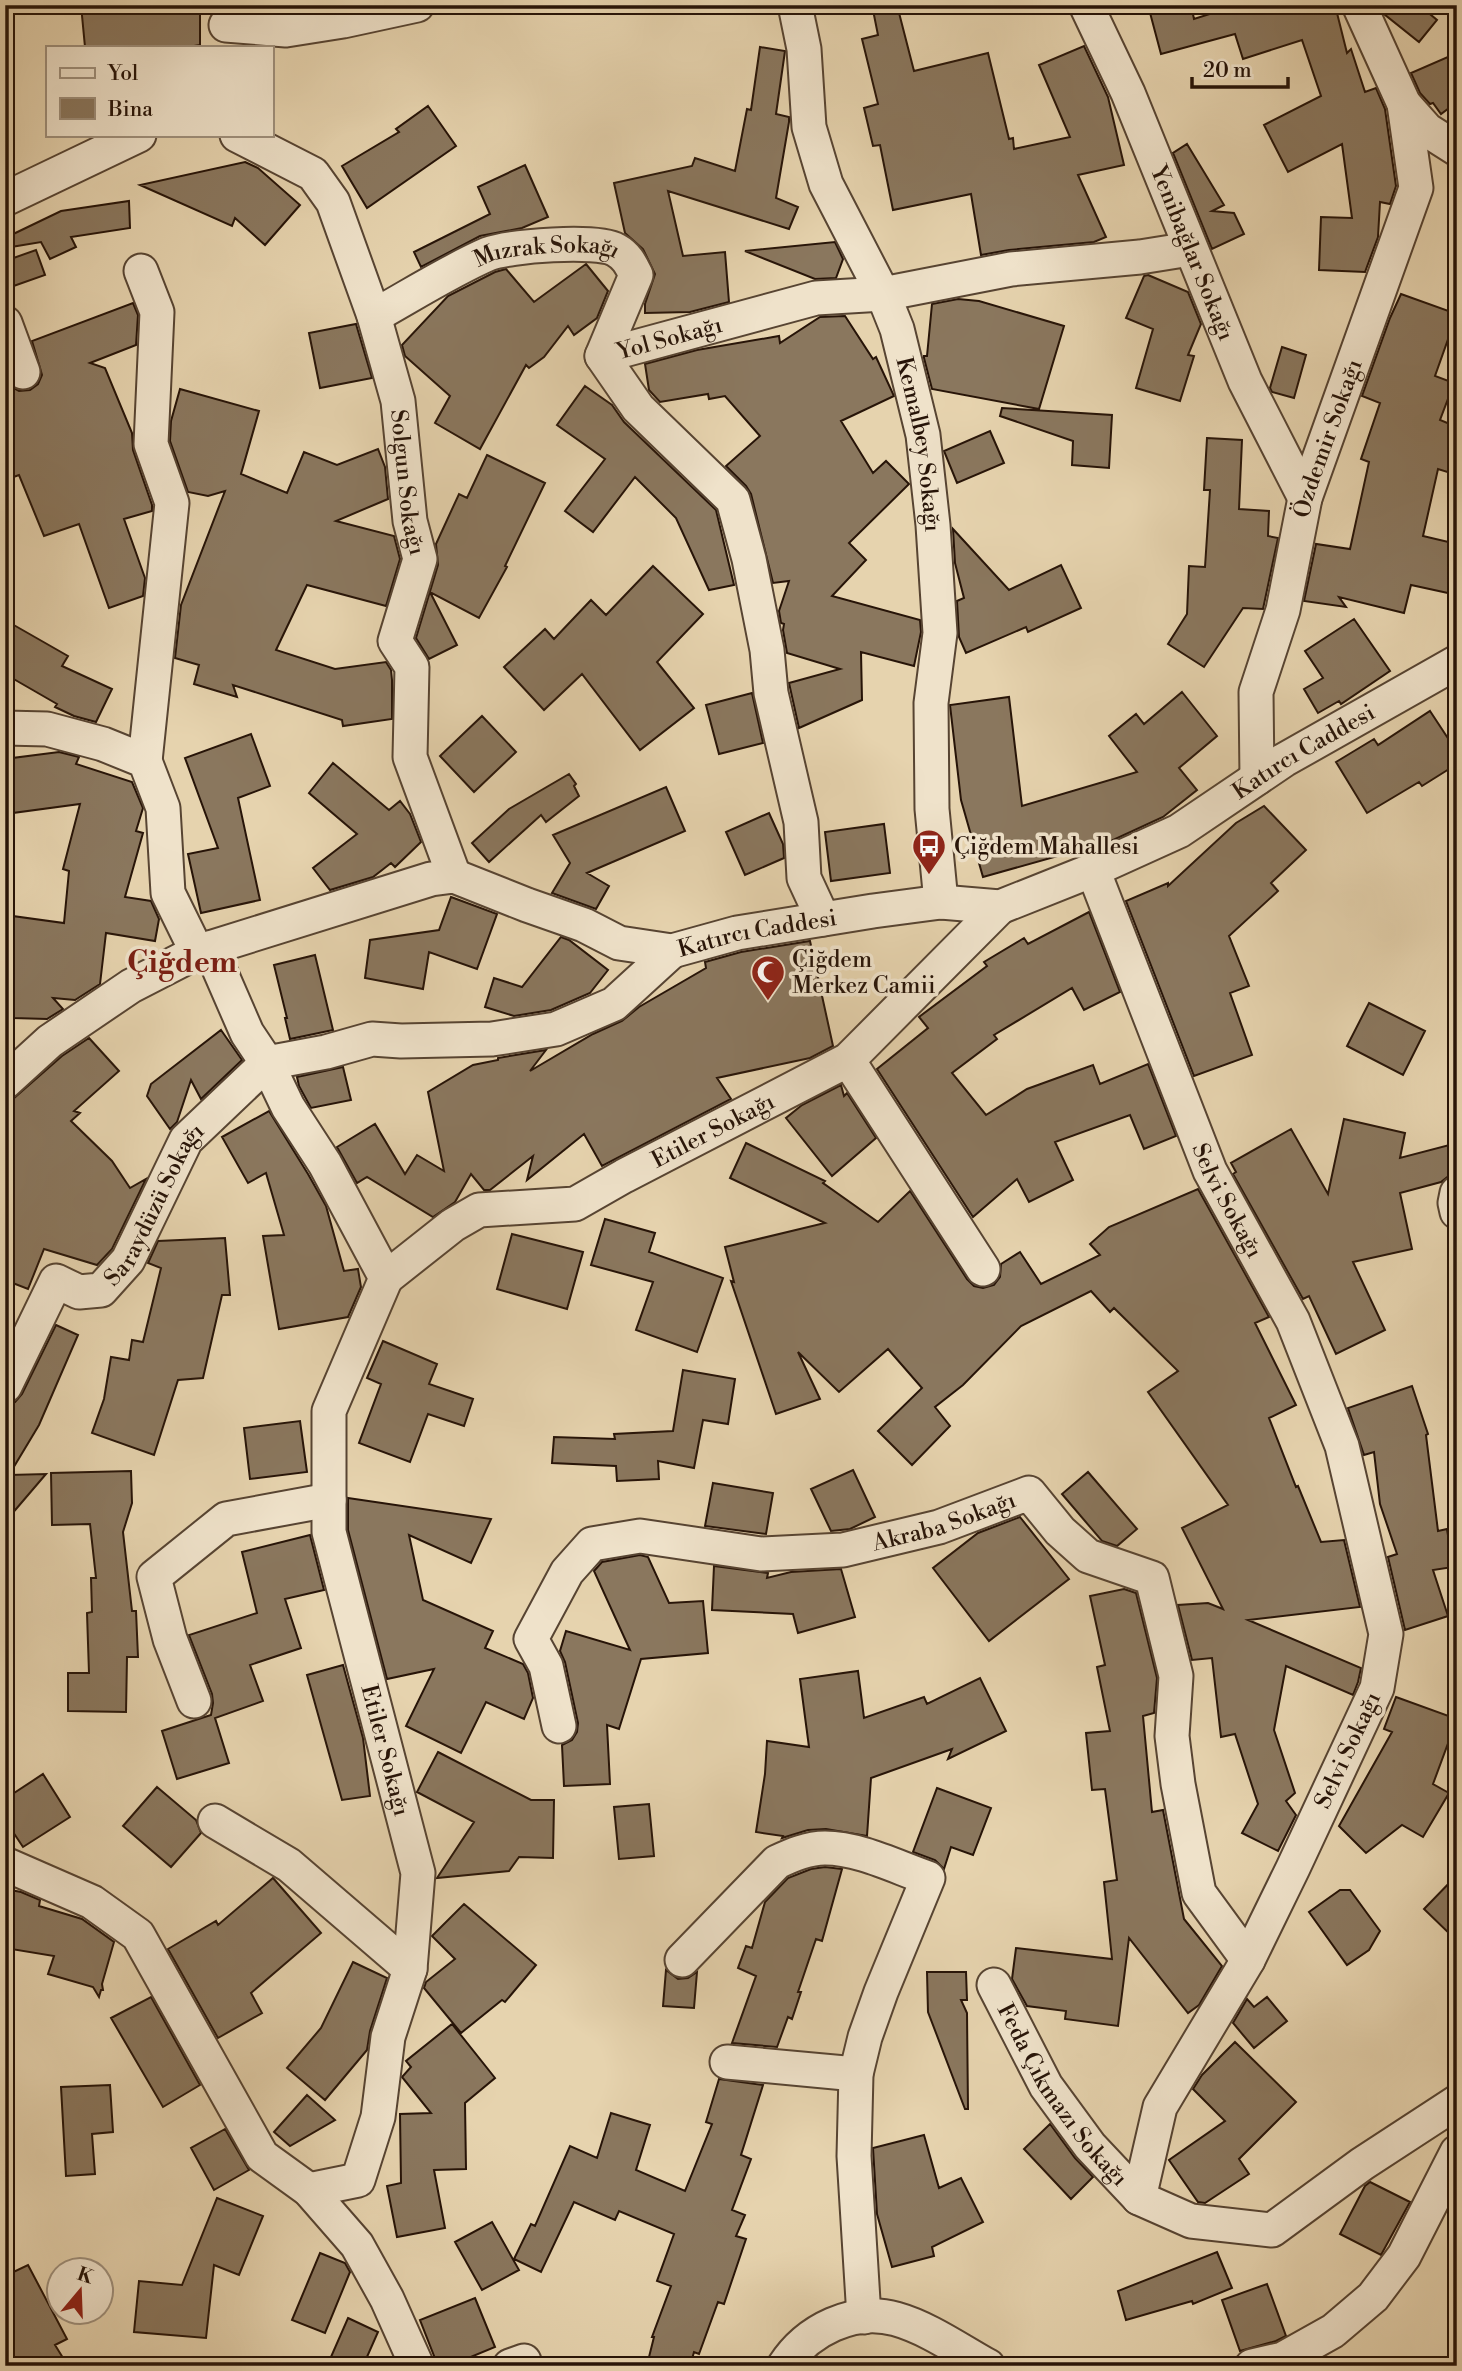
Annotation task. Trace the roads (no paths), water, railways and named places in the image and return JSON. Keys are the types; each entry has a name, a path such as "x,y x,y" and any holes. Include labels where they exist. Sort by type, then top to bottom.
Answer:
{"street":[{"path":"226,26 286,30 344,22 417,5"},
{"name":"Kemalbey Sokağı","path":"795,5 804,49 809,127 826,184 883,294 897,328 923,435 933,525 940,633 931,703 932,809 941,902"},
{"name":"Yenibağlar Sokağı","path":"1086,5 1128,93 1245,381 1305,498"},
{"path":"1359,5 1404,104 1427,130 1457,149"},
{"name":"Özdemir Sokağı","path":"1257,778 1256,692 1283,610 1305,498 1416,188 1404,104"},
{"path":"5,199 137,136"},
{"name":"Solgun Sokağı","path":"239,136 313,174 333,202 374,316 398,401 410,521 420,559 395,641 412,667 410,757 454,876"},
{"name":"Mızrak Sokağı","path":"374,316 490,253 544,245 614,249 628,259 636,275 602,356"},
{"name":"Yol Sokağı","path":"823,919 804,878 801,822 771,693 767,650 750,559 733,500 638,408 602,356 816,298 883,294 1011,269 1140,257 1190,249"},
{"path":"141,271 157,312 150,444 172,503 145,761 163,808 168,893 203,950 247,1033 267,1063 288,1107 324,1164 386,1278"},
{"path":"5,323 23,372"},
{"name":"Katırcı Caddesi","path":"454,876 584,925 619,943 672,951 737,933 941,902 1000,907 1093,870 1179,831 1284,760 1457,662"},
{"path":"5,728 47,729 103,744 145,761"},
{"name":"Selvi Sokağı","path":"1093,870 1210,1171 1293,1321 1342,1446 1386,1634 1377,1688 1248,1960 1160,2106 1139,2198"},
{"path":"5,1082 50,1041 131,986 203,950 430,879 454,876"},
{"name":"Etiler Sokağı","path":"309,2190 358,2180 379,2117 388,2037 410,1969 418,1873 328,1532 329,1411 386,1278 453,1225 479,1210 575,1203 848,1060 1000,907"},
{"path":"267,1063 326,1052 372,1039 492,1039 556,1029 614,1004 672,951"},
{"path":"848,1060 983,1269"},
{"name":"Saraydüzü Sokağı","path":"5,1386 57,1280 79,1292 101,1290 128,1259 186,1140 267,1063"},
{"path":"1457,1193 1457,1212"},
{"name":"Akraba Sokağı","path":"559,1726 545,1666 531,1639 567,1572 592,1544 640,1536 761,1554 843,1550 939,1527 1029,1493 1060,1531 1088,1556 1152,1578 1176,1676 1172,1736 1178,1784 1199,1893 1248,1960"},
{"path":"194,1701 170,1639 154,1577 226,1518 329,1500"},
{"path":"215,1821 289,1865 410,1969"},
{"path":"682,1959 777,1862 797,1853 825,1848 854,1852 928,1878 881,1992 865,2037 856,2074 854,2156 864,2317"},
{"path":"5,1864 92,1902 138,1935 262,2156 309,2190 356,2245 387,2299 417,2366"},
{"name":"Feda Çıkmazı Sokağı","path":"994,1985 1046,2086 1090,2146 1139,2198"},
{"path":"727,2062 856,2074"},
{"path":"1139,2198 1191,2221 1272,2230 1362,2164 1457,2102"},
{"path":"1252,2366 1283,2359 1333,2331 1373,2297 1404,2256 1457,2152"},
{"path":"784,2366 808,2337 831,2324 864,2317 895,2319 926,2332 988,2366"}],"place":[{"name":"Çiğdem Mahallesi","path":"929,876"},
{"name":"Çiğdem Merkez Camii","path":"768,1002"}],"district":[{"name":"Çiğdem","path":"182,962"}]}
